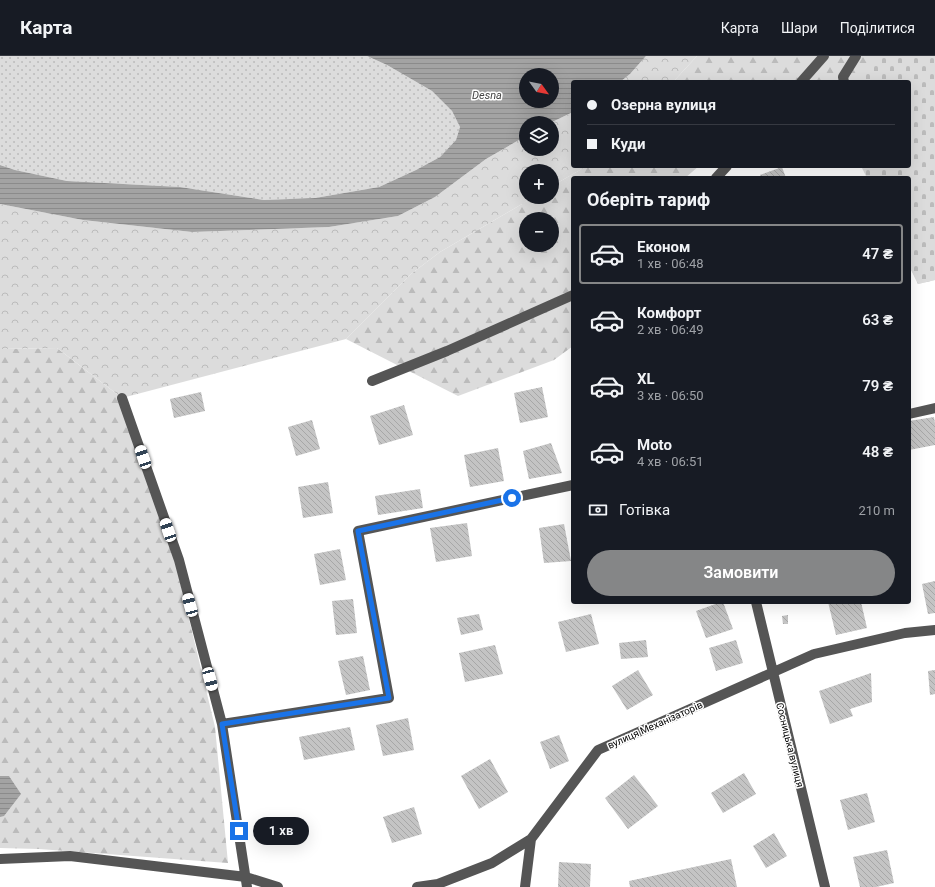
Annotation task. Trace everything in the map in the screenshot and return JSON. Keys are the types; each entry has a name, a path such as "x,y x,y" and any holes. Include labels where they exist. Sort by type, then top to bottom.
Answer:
{"street":[{"path":"803,80 824,56"},
{"path":"843,80 842,77 856,56"},
{"path":"718,176 725,168"},
{"path":"372,381 447,352 571,296"},
{"path":"122,398 179,560 222,724 247,882"},
{"path":"911,414 935,408"},
{"path":"222,724 389,698 358,531 571,485"},
{"name":"Сосницька вулиця","path":"756,604 825,887"},
{"name":"вулиця Механізаторів","path":"418,887 438,884 492,863 531,839 598,750 814,654 905,632 935,630"},
{"path":"525,887 531,839"},
{"path":"0,859 70,856 278,887"}],"green space":[{"path":"0,56 367,56 387,65 432,91 452,111 460,127 456,140 440,157 416,170 379,187 315,198 264,200 180,187 67,181 15,170 0,165"},
{"path":"646,56 697,56 675,80 622,80"},
{"path":"697,56 935,56 935,280 918,284 911,269 911,176 909,176 909,168 911,168 911,80 675,80"},
{"path":"875,56 935,56 935,280 918,284 911,270 911,176 866,176 862,168 911,168 911,80 857,80"},
{"path":"571,113 571,168 584,168 559,182 559,164 519,164 519,204 522,204 440,252 411,274 346,339 122,398 57,348 0,349 0,204 83,220 192,232 329,227 398,216 435,197 486,159 519,140 519,156 559,156 559,119"},
{"path":"584,168 697,168 687,176 571,176 571,347 554,360 458,396 346,339 411,274 440,252 522,204 559,204 559,182"},
{"path":"57,348 122,398 175,561 215,727 228,863 39,849 0,848 0,349"}],"water":[{"name":"Desna","path":"367,56 646,56 622,80 571,80 571,113 559,119 559,116 519,116 519,140 486,159 435,197 398,216 329,227 192,232 83,220 0,204 0,165 15,170 67,181 180,187 264,200 315,198 379,187 440,157 456,140 460,127 452,111 432,91 387,65"},
{"path":"0,776 9,776 21,794 4,816 0,817"}],"building":[{"path":"782,168 785,176 760,176"},
{"path":"542,387 548,417 520,423 514,393"},
{"path":"201,392 205,411 174,418 170,399"},
{"path":"404,405 413,435 379,445 370,416"},
{"path":"934,417 935,445 911,450 911,421"},
{"path":"312,420 320,449 296,456 288,427"},
{"path":"551,443 562,473 529,479 523,451"},
{"path":"498,448 504,481 470,487 464,455"},
{"path":"328,482 333,513 303,518 298,487"},
{"path":"420,489 423,508 378,515 375,496"},
{"path":"467,523 472,556 436,562 430,528"},
{"path":"564,524 571,561 544,563 539,528"},
{"path":"340,549 346,580 320,585 314,554"},
{"path":"935,581 935,613 928,614 922,584"},
{"path":"353,599 357,633 336,635 332,601"},
{"path":"715,604 724,604 733,629 706,638 696,611"},
{"path":"828,604 861,604 867,628 836,635"},
{"path":"479,614 483,630 461,635 457,618"},
{"path":"591,614 599,644 566,652 558,622"},
{"path":"788,615 788,624 783,624 782,616"},
{"path":"646,640 648,657 621,659 619,643"},
{"path":"736,640 743,663 716,671 709,648"},
{"path":"495,645 503,674 465,682 459,653"},
{"path":"363,656 370,690 346,695 338,661"},
{"path":"638,670 653,695 627,710 612,686"},
{"path":"935,670 935,694 930,695 928,671"},
{"path":"871,673 872,702 850,709 853,716 830,724 819,691"},
{"path":"408,718 414,750 383,756 376,725"},
{"path":"350,727 355,750 304,760 299,737"},
{"path":"559,735 569,761 550,769 540,742"},
{"path":"490,759 508,792 479,809 461,776"},
{"path":"744,773 756,794 723,813 711,793"},
{"path":"634,775 658,806 628,829 605,798"},
{"path":"867,793 875,822 848,830 840,800"},
{"path":"414,807 422,834 392,843 383,817"},
{"path":"774,833 787,856 766,868 753,846"},
{"path":"887,850 894,883 876,887 860,887 853,857"},
{"path":"731,859 737,887 630,887 629,881"},
{"path":"559,862 591,864 590,887 558,887"}],"route":[{"path":"239,831 222,724 389,698 358,531 512,498"}]}
